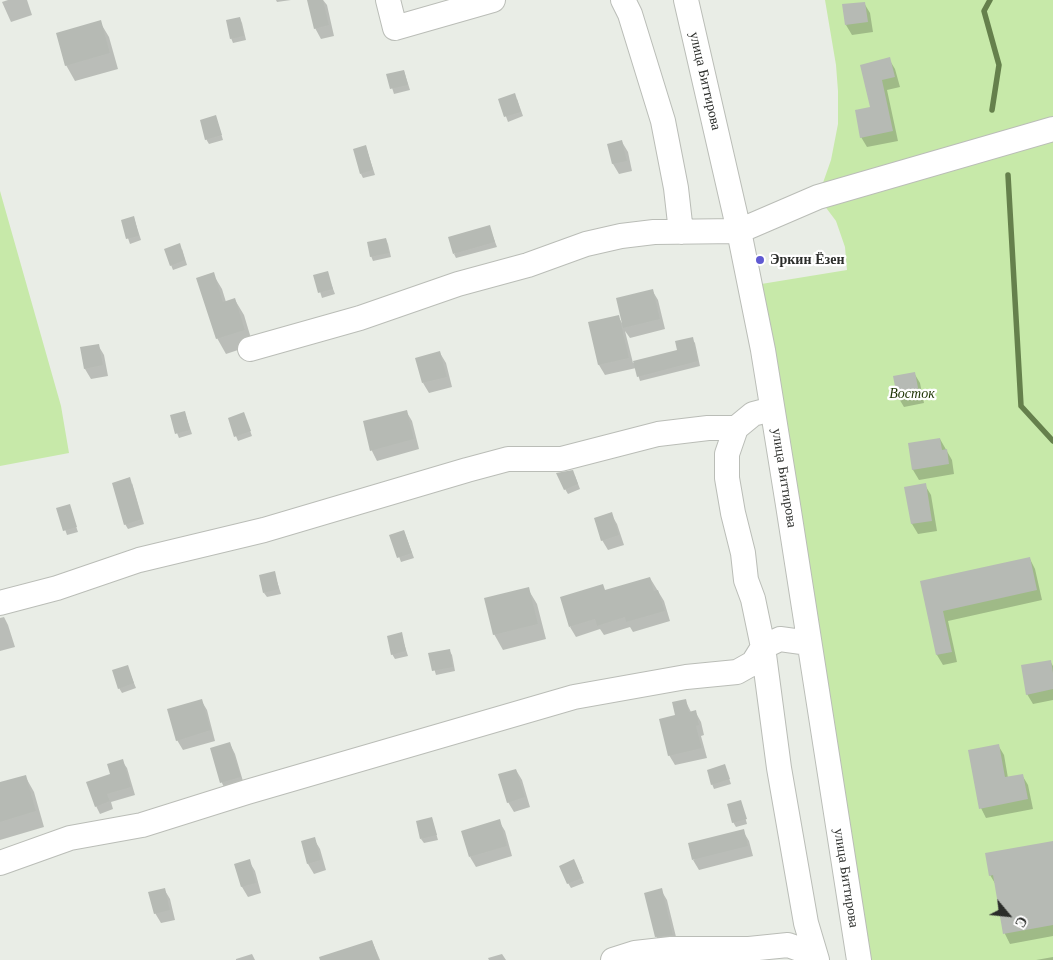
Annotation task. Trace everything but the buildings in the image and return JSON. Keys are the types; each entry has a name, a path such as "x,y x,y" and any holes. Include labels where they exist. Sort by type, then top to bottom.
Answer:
{"street":[{"path":"388,0 396,28 493,0"},
{"path":"623,0 630,14 663,121 676,188 681,232"},
{"name":"улица Биттирова","path":"686,0 739,231 763,350 859,960"},
{"path":"250,349 360,318 458,284 528,265 586,244 621,236 739,231 818,197 1053,129"},
{"path":"772,409 752,414 736,428 727,454 727,478 746,580 763,647 778,768 806,923 817,960"},
{"path":"0,603 57,588 139,560 264,530 508,459 561,459 658,434 708,428 736,428"},
{"path":"0,863 70,838 142,825 256,789 574,697 686,677 737,672 753,663 763,647 780,639 809,643"},
{"path":"613,960 635,953 671,949 749,950 788,945 802,950 811,960"}],"green space":[{"name":"Восток","path":"825,0 1053,0 1053,960 859,960 749,286 847,270 845,247 836,221 818,197 831,160 838,124 836,65"},
{"path":"0,191 61,406 69,453 0,466"}],"waterway":[{"path":"990,0 984,11 999,65 992,110"},
{"path":"1008,175 1021,406 1053,441"}],"place":[{"name":"Эркин Ёзен","path":"760,260"}]}
